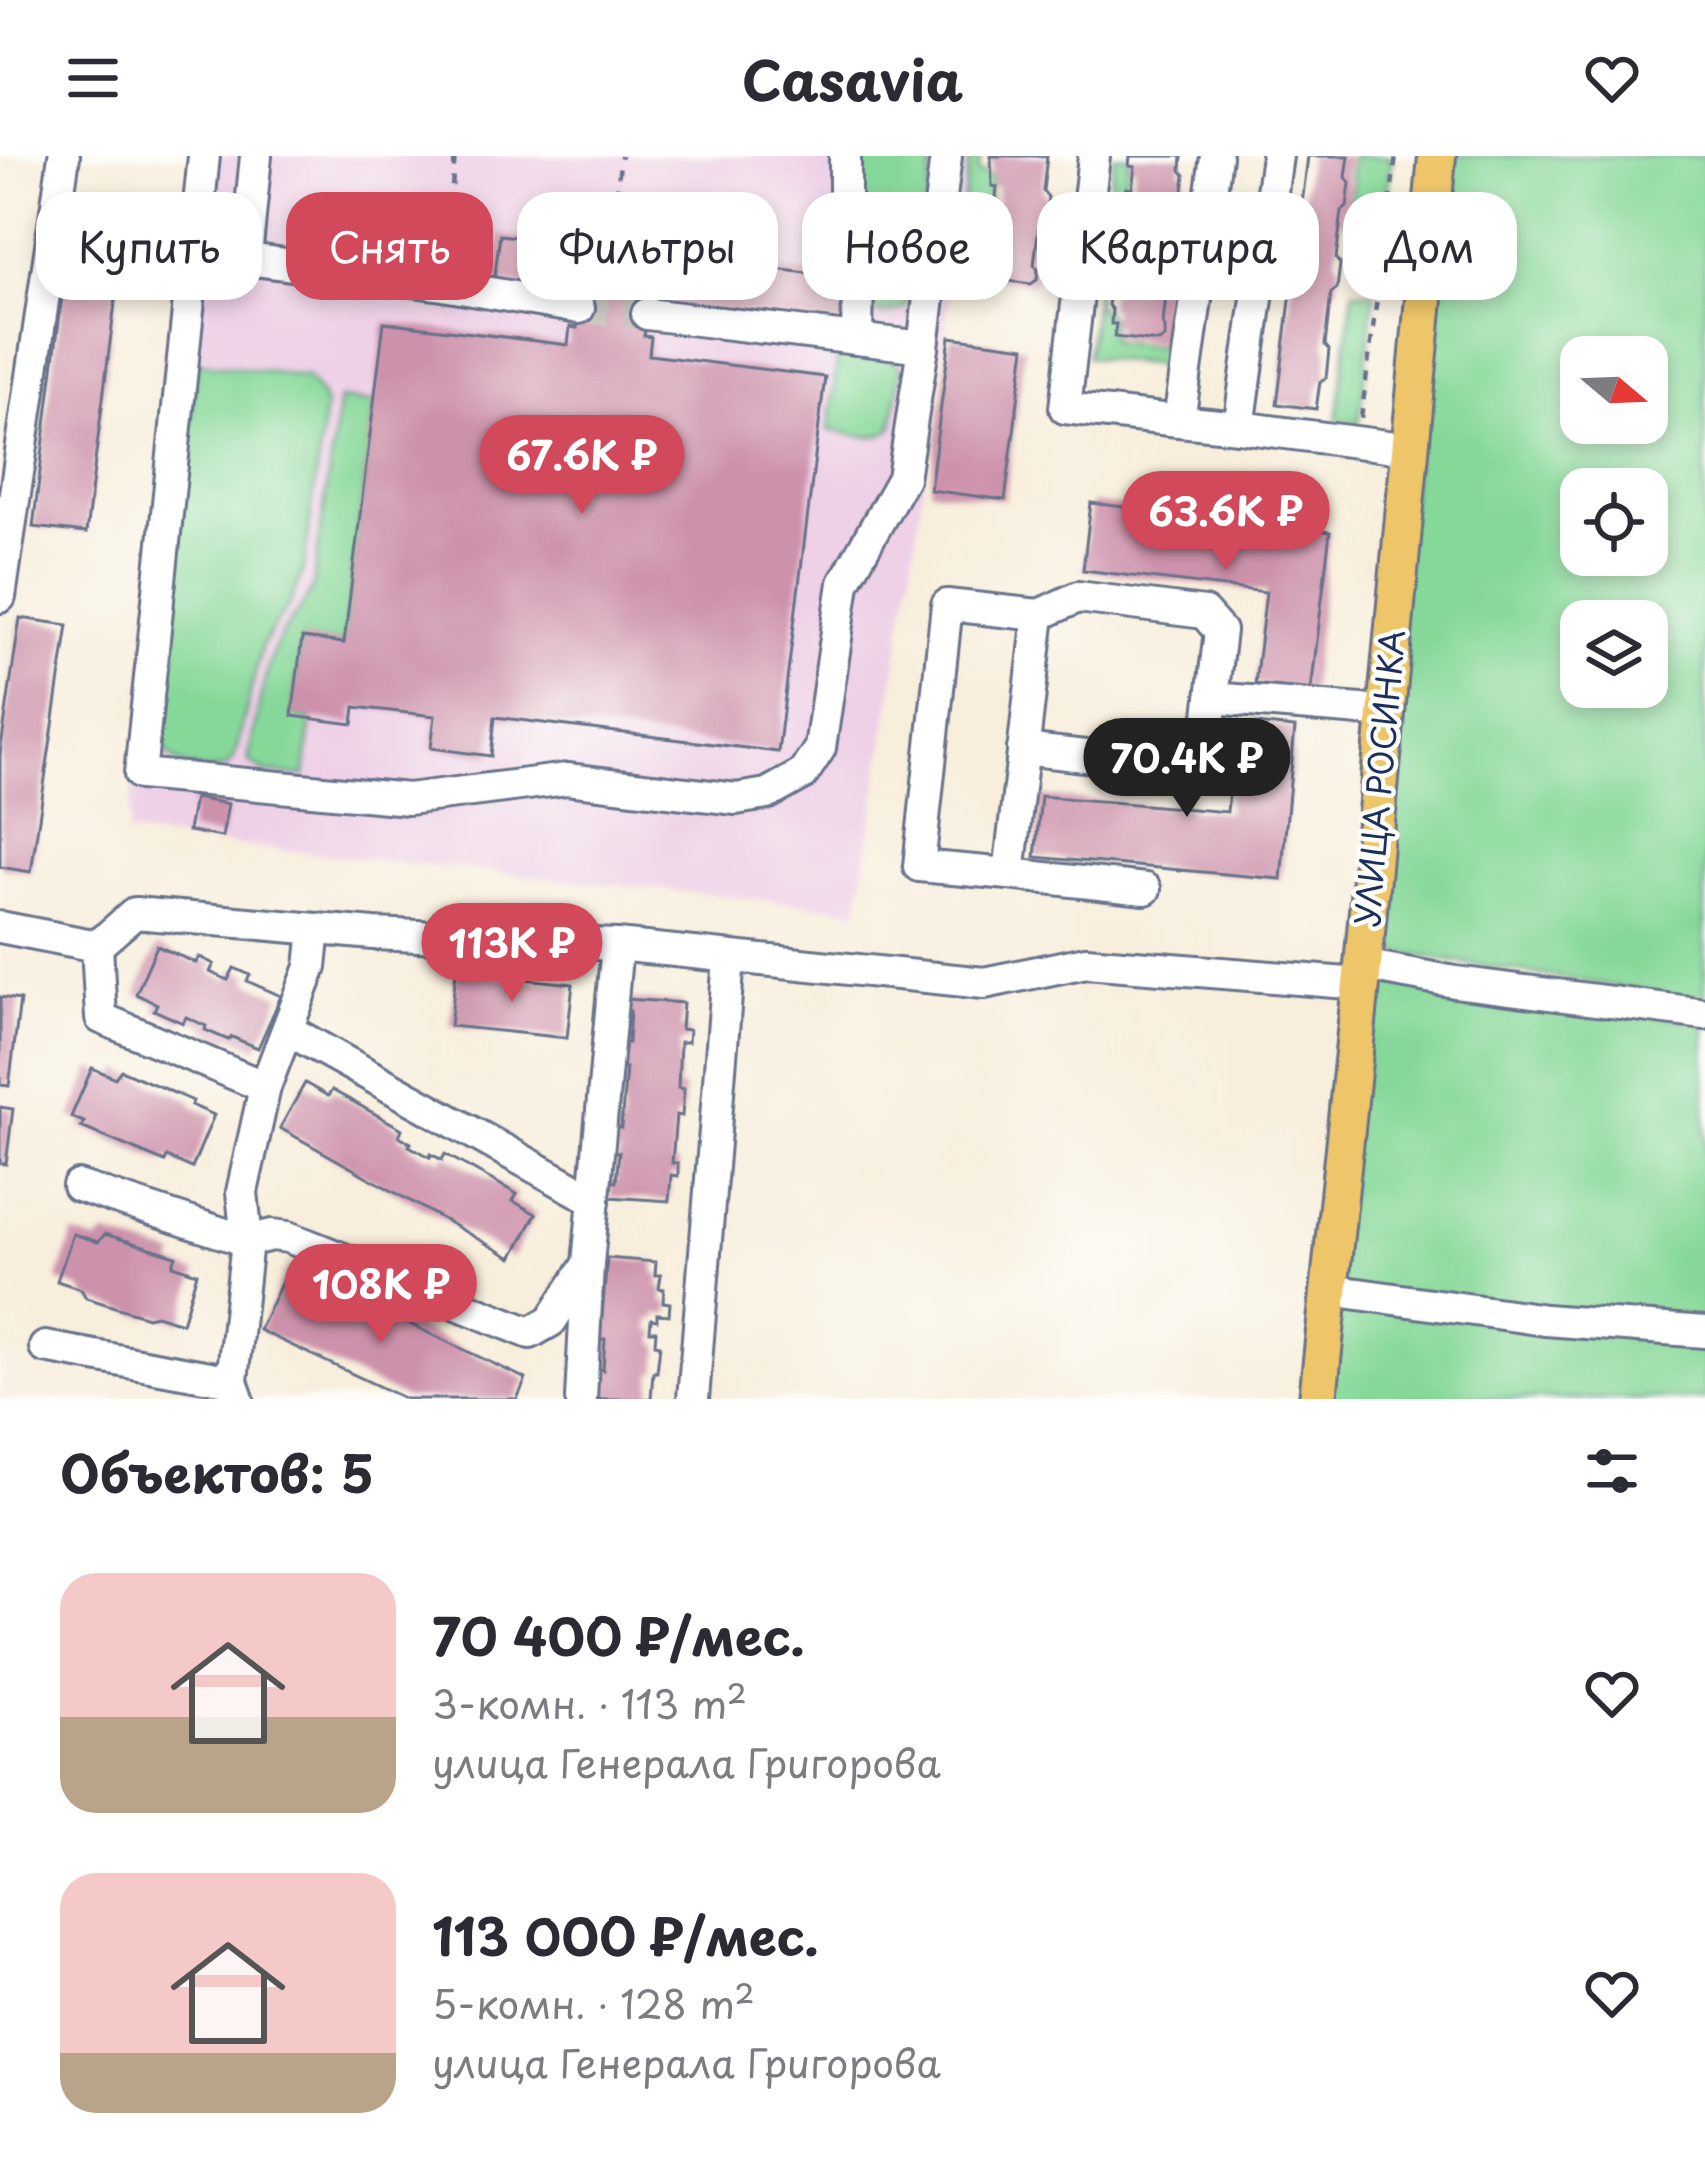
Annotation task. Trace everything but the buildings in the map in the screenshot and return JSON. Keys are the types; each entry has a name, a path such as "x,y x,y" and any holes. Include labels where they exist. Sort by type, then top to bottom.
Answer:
{"main road":[{"name":"УЛИЦА РОСИНКА","path":"1318,1399 1437,156"}],"street":[{"path":"0,597 64,156"},
{"path":"200,192 204,156"},
{"path":"252,192 256,156"},
{"path":"845,156 845,265 858,281 857,338"},
{"path":"189,300 140,774 407,799 567,779 736,799 767,794 803,774 820,748 844,583 903,478 946,156"},
{"path":"1094,156 1065,408 1411,449"},
{"path":"1179,421 1216,156"},
{"path":"1239,427 1277,156"},
{"path":"493,293 579,308"},
{"path":"647,314 923,347"},
{"path":"1023,749 1192,768 1205,760 1220,631 1204,613 1078,597 1039,615 947,604 919,866 1145,890"},
{"path":"1009,874 1039,615"},
{"path":"1212,698 1386,712"},
{"path":"97,946 135,913 314,929 617,945 984,983 1086,962 1362,975 1456,982 1705,1014"},
{"path":"0,927 97,946"},
{"path":"45,1346 235,1390 247,1241 242,1192 266,1087 311,968 314,929"},
{"path":"581,1399 588,1264 617,945"},
{"path":"97,946 101,1018 266,1087"},
{"path":"693,1399 729,958"},
{"path":"288,1030 594,1200"},
{"path":"78,1186 247,1241 288,1237 530,1333 551,1321 588,1264"},
{"path":"1330,1290 1545,1320 1705,1332"}],"path":[{"path":"452,192 455,156"},
{"path":"617,192 621,156"},
{"path":"1358,442 1396,156"}],"shaded area":[{"path":"192,156 970,156 965,192 802,192 802,300 950,300 858,910 128,834 178,300 262,300 262,192 189,192"}],"green space":[{"path":"858,156 933,156 929,192 858,192"},
{"path":"970,156 980,156 978,172 992,180 991,192 965,192"},
{"path":"1114,156 1127,156 1125,192 1109,192"},
{"path":"1352,156 1392,156 1387,192 1352,192"},
{"path":"1445,156 1705,156 1705,1000 1366,948 1431,300 1517,300 1517,192 1441,192"},
{"path":"859,300 911,300 885,314"},
{"path":"1095,300 1095,307 1110,318 1111,341 1158,346 1168,339 1167,306 1179,307 1171,366 1087,357"},
{"path":"1352,300 1374,300 1359,422 1337,420"},
{"path":"838,353 897,363 901,370 893,426 888,432 864,436 829,430"},
{"path":"197,362 307,377 325,407 304,567 291,601 262,645 235,756 225,767 213,770 190,767 170,756 158,722"},
{"path":"339,399 374,403 344,643 302,639 292,715 311,719 305,776 264,772 249,762 249,754 272,654 313,587"},
{"path":"1357,977 1705,1022 1705,1399 1313,1399"}],"tunnel":[{"path":"579,308 647,314"}]}
